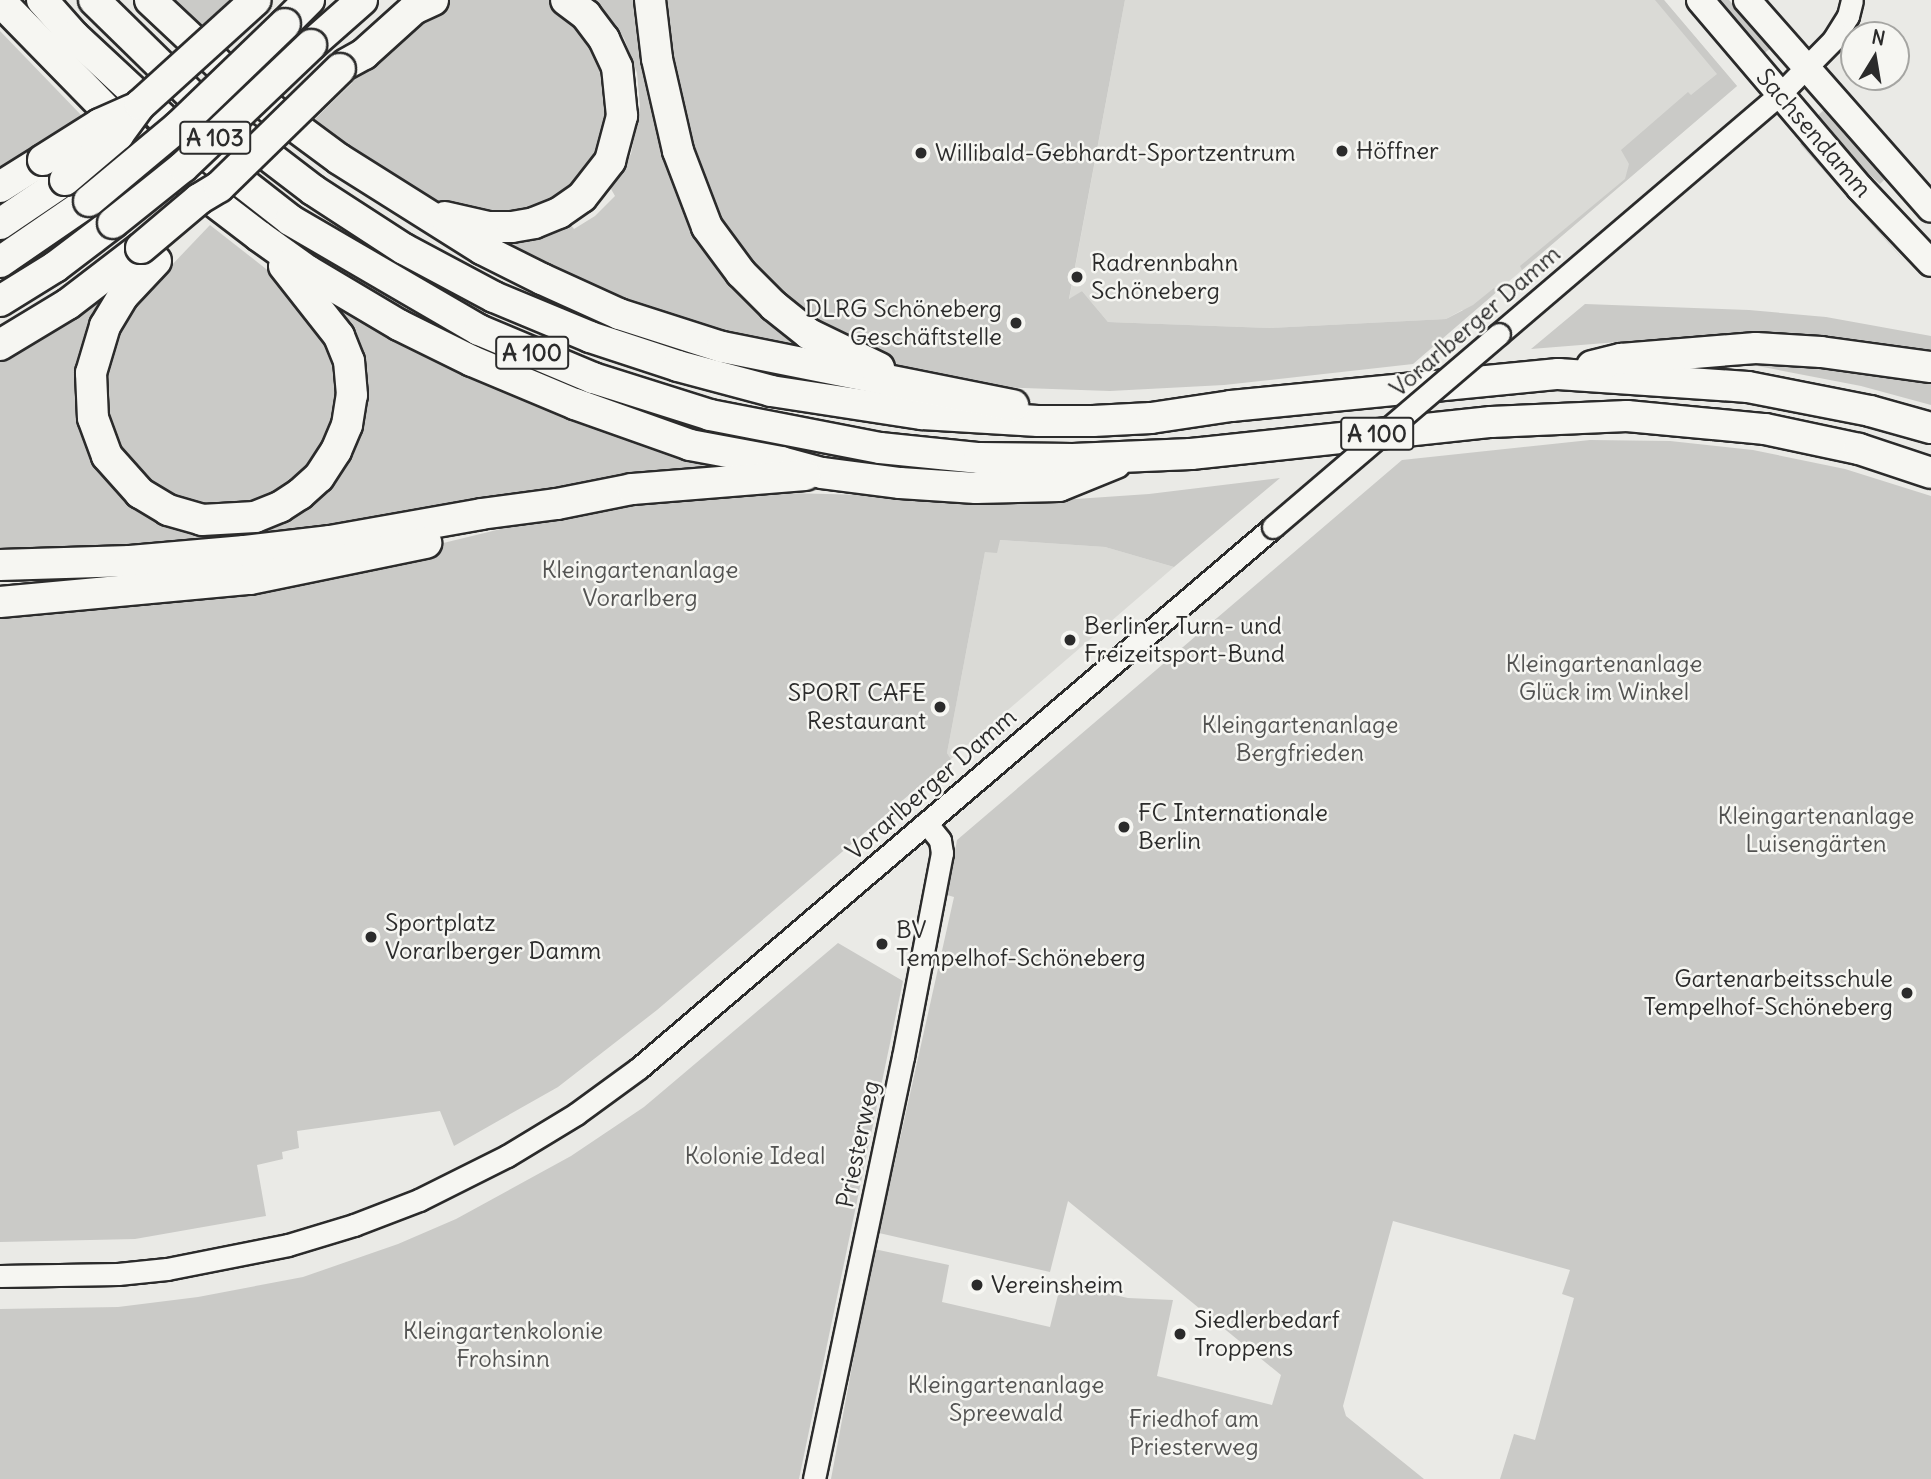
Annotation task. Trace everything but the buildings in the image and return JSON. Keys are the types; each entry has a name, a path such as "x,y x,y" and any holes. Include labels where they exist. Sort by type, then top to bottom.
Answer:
{"highway":[{"name":"A 100","path":"42,0 74,36 175,130 290,220 399,286 479,330 593,378 710,415 880,448 979,458 1191,454 1491,422 1628,416 1765,429 1859,449 1931,473"},
{"name":"A 100","path":"94,0 198,102 313,190 404,249 494,297 614,345 771,391 922,414 1012,420 1093,421 1151,418 1243,405 1558,374 1748,387 1870,411 1931,428"},
{"path":"150,0 247,92 339,159 482,250 619,314 722,346 1093,421"},
{"path":"0,224 26,177 118,135 141,105 256,0"},
{"name":"A 103","path":"0,262 89,201 179,126 309,0"},
{"name":"A 103","path":"0,301 55,267 183,167 362,0"},
{"path":"0,345 148,255 209,207 219,187 343,66 357,46 403,0"},
{"path":"343,66 365,54 414,9 433,0"},
{"path":"414,206 454,220 512,227 559,213 582,197 599,178 618,138 622,93 617,67 604,39 586,15 566,0"},
{"path":"650,0 657,59 677,151 707,227 741,273 774,306 809,334 920,387"},
{"path":"0,1 11,16 144,148 259,236 344,293 472,361 667,439 822,473 976,488 1059,486 1105,469 1126,457"},
{"path":"148,255 105,326 96,351 90,394 99,438 122,476 140,494 168,510 202,520 255,517 280,507 319,477 336,452 347,425 352,395 349,361 339,336 259,236"},
{"path":"1558,374 1621,359 1756,348 1821,352 1931,367"},
{"path":"0,565 130,561 245,551 330,541 632,489 748,482 822,473"},
{"path":"0,602 250,579 367,557 485,528 557,504"}],"main road":[{"name":"Sachsendamm","path":"1700,0 1860,188 1931,263"},
{"name":"Sachsendamm","path":"1748,0 1931,209"}],"street":[{"name":"Vorarlberger Damm","path":"0,1276 118,1274 216,1262 354,1225 470,1176 541,1136 617,1085 1780,94 1842,29 1852,0"},
{"name":"Priesterweg","path":"814,1479 903,1057 942,849 940,839 926,823"}],"shaded area":[{"path":"1125,0 1664,0 1737,86 1473,312 1462,310 1446,319 1269,328 1108,322 1082,291 1069,300"},
{"path":"999,540 1105,547 1174,567 951,759 947,753 985,552"}],"green space":[{"path":"163,0 230,0 195,31"},
{"path":"447,0 552,0 589,30 616,99 590,177 523,218 433,205 310,124 352,83 351,77"},
{"path":"594,0 642,0 673,157 807,341 806,352 651,315 502,245 540,239 571,225 574,229 595,216 615,196 611,189 631,154 640,107 637,73 624,38"},
{"name":"Willibald-Gebhardt-Sportzentrum","path":"658,0 1125,0 1069,299 1082,291 1108,322 1269,328 1446,319 1473,305 1494,288 1500,289 1413,364 1224,385 1110,391 997,387 958,381 899,365 847,342 770,291 705,202"},
{"path":"1655,0 1664,0 1737,86 1522,270 1520,266 1625,179 1629,164 1621,150 1688,92 1691,95 1717,74"},
{"path":"1715,0 1729,0 1771,48 1762,55"},
{"path":"0,31 83,117 0,174"},
{"path":"1825,109 1885,179 1880,184 1838,147 1814,119"},
{"path":"1802,142 1907,264 1800,144"},
{"path":"210,225 284,283 332,351 339,390 333,429 308,471 266,500 225,509 183,503 130,467 108,429 104,366 128,311"},
{"path":"113,289 78,382 156,518 320,494 352,334 342,315 347,309 749,469 261,538 0,556 0,360"},
{"path":"1585,304 1749,310 1826,317 1931,336 1931,353 1754,335 1668,338 1531,349"},
{"path":"1780,359 1931,378 1931,405 1861,386 1742,363"},
{"path":"1590,440 1670,441 1753,450 1845,469 1931,496 1931,1479 1500,1479 1514,1434 1535,1440 1574,1298 1562,1294 1570,1270 1393,1221 1343,1406 1346,1416 1424,1479 831,1479 874,1249 949,1265 942,1302 1050,1327 1061,1283 1128,1298 1173,1300 1157,1376 1272,1405 1281,1375 1068,1201 1050,1272 879,1233 954,897 947,895 957,840 1402,460"},
{"name":"Sportplatz Vorarlberger Damm","path":"1280,478 1174,567 1105,547 1000,540 997,553 985,552 947,753 951,759 657,1010 558,1087 454,1146 440,1111 297,1131 299,1148 282,1152 283,1159 257,1165 266,1216 135,1239 0,1242 0,610 431,546 586,508 788,493 1061,500 1149,494"},
{"path":"838,943 903,981 799,1479 0,1479 0,1309 118,1307 198,1297 303,1277 398,1244 456,1219 571,1156 644,1107"}],"place":[{"name":"Höffner","path":"1342,151"},
{"name":"Willibald-Gebhardt-Sportzentrum","path":"921,153"},
{"name":"Radrennbahn Schöneberg","path":"1077,277"},
{"name":"DLRG Schöneberg Geschäftstelle","path":"1016,323"},
{"name":"Berliner Turn- und Freizeitsport-Bund","path":"1070,640"},
{"name":"SPORT CAFE Restaurant","path":"940,707"},
{"name":"FC Internationale Berlin","path":"1124,827"},
{"name":"Sportplatz Vorarlberger Damm","path":"371,937"},
{"name":"BV Tempelhof-Schöneberg","path":"882,944"},
{"name":"Gartenarbeitsschule Tempelhof-Schöneberg","path":"1907,993"},
{"name":"Vereinsheim","path":"977,1285"},
{"name":"Siedlerbedarf Troppens","path":"1180,1334"}],"park label":[{"name":"Kleingartenanlage Vorarlberg","path":"640,584"},
{"name":"Kleingartenanlage Glück im Winkel","path":"1604,678"},
{"name":"Kleingartenanlage Bergfrieden","path":"1300,739"},
{"name":"Kleingartenanlage Luisengärten","path":"1816,830"},
{"name":"Kolonie Ideal","path":"755,1156"},
{"name":"Kleingartenkolonie Frohsinn","path":"503,1345"},
{"name":"Kleingartenanlage Spreewald","path":"1006,1399"},
{"name":"Friedhof am Priesterweg","path":"1194,1433"}]}
